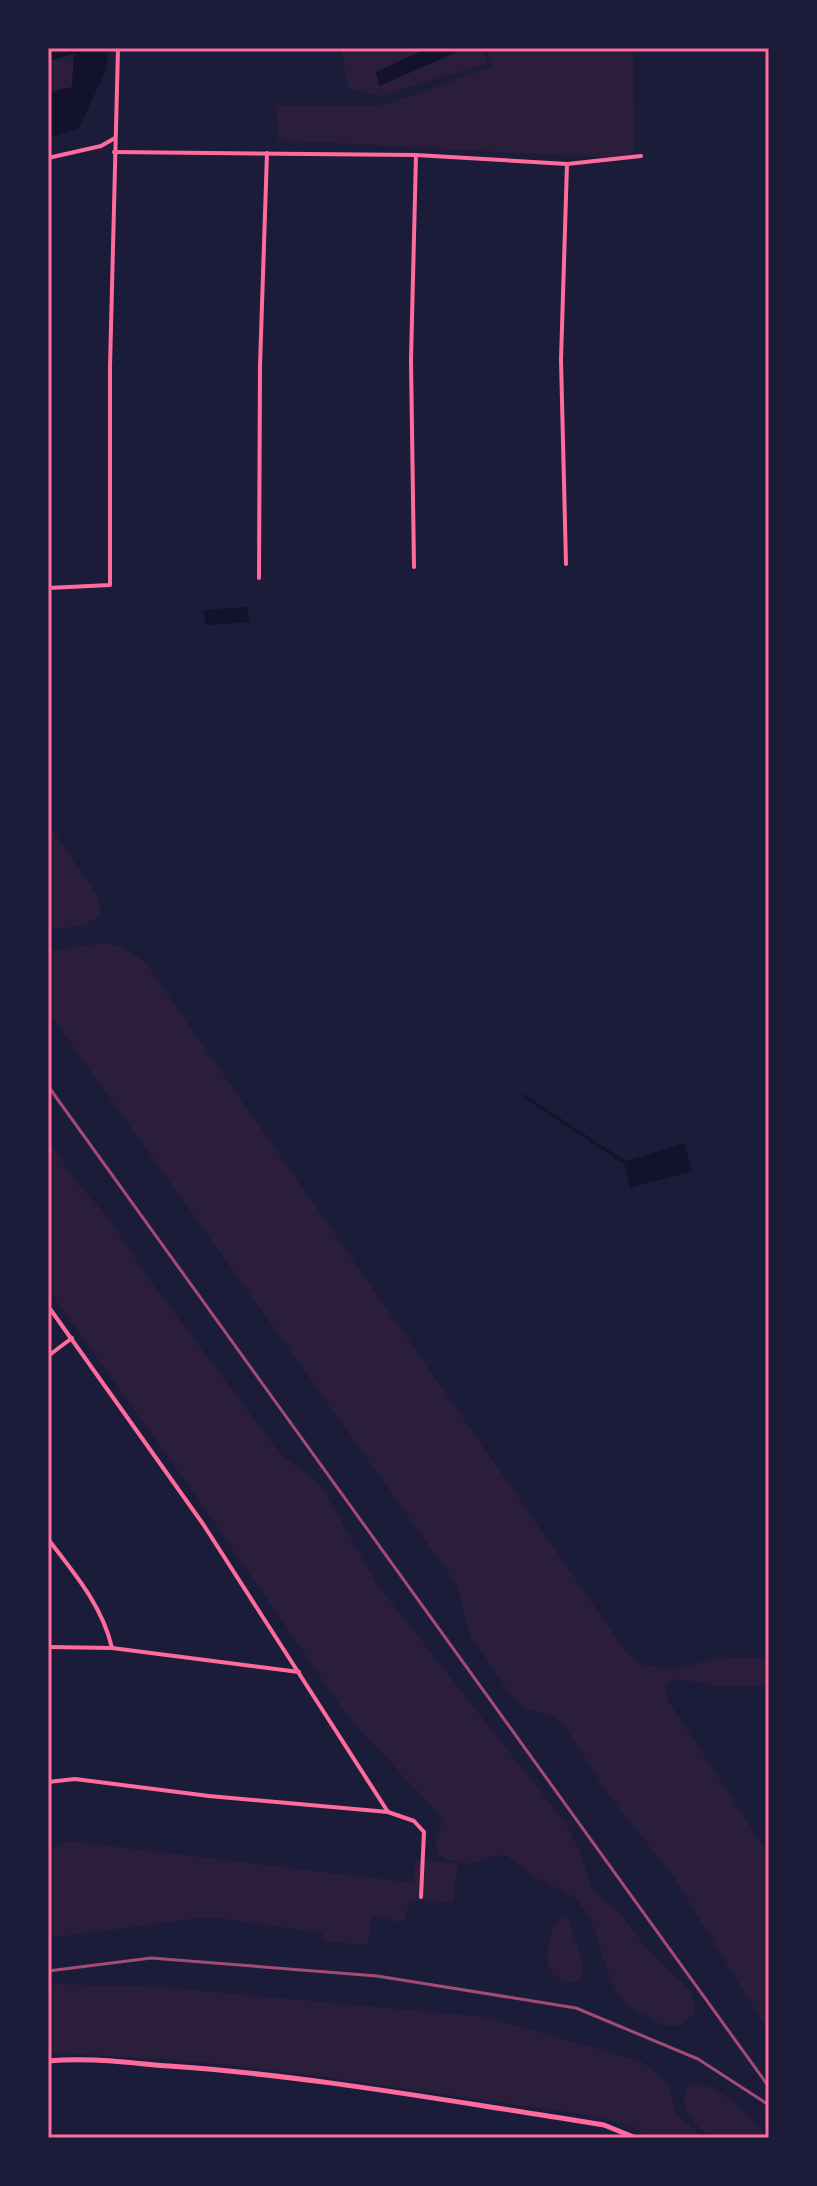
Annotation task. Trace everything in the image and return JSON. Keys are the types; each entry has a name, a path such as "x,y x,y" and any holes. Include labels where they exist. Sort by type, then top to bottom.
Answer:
{"street":[{"path":"48,588 110,585 114,152 118,48"},
{"path":"48,158 101,146 115,138"},
{"path":"114,152 416,155 567,164 641,156"},
{"path":"259,578 260,366 267,153"},
{"path":"414,567 411,360 416,155"},
{"path":"566,564 561,360 567,164"},
{"path":"48,1306 203,1524 388,1812"},
{"path":"48,1356 72,1338"},
{"path":"48,1539 90,1595 107,1624 112,1648"},
{"path":"48,1647 112,1648 299,1672"},
{"path":"48,1772 51,1781 75,1779 209,1796 388,1812 414,1821 424,1832 421,1897"},
{"path":"48,2061 184,2067 291,2077 576,2120 604,2125 636,2138"}],"shaded area":[{"path":"48,48 108,48 106,70 79,128 48,138 48,93 72,87 74,54 48,61"},
{"path":"341,48 369,48 372,54 384,48 428,48 377,72 456,52 452,48 480,48 488,63 380,96 348,88"},
{"path":"428,48 452,48 457,52 379,86 376,72"},
{"path":"485,48 633,48 634,159 278,140 276,106 384,105 494,66"},
{"path":"74,54 72,87 48,93 48,61"},
{"path":"247,607 250,622 206,625 203,610"},
{"path":"48,823 99,898 100,913 85,925 48,930"},
{"path":"104,943 120,946 145,962 627,1653 642,1665 668,1669 711,1659 769,1658 769,1686 719,1686 678,1679 667,1684 666,1694 769,1855 769,2032 673,1876 608,1794 563,1723 549,1715 525,1709 512,1697 470,1635 458,1589 452,1578 48,1011 48,951"},
{"path":"48,1140 273,1444 284,1457 321,1485 376,1583 566,1824 578,1847 593,1891 621,1914 643,1944 688,1988 695,2012 684,2024 662,2025 623,2002 611,1981 590,1917 575,1898 539,1880 507,1856 498,1855 469,1864 446,1859 438,1853 435,1840 442,1823 435,1810 348,1717 208,1513 48,1289"},
{"path":"684,1143 692,1171 630,1188 624,1162"},
{"path":"68,1841 414,1883 415,1860 458,1863 453,1902 410,1900 403,1923 372,1915 368,1945 325,1942 322,1933 209,1917 48,1938 48,1850"},
{"path":"561,1917 570,1921 583,1964 582,1977 574,1982 554,1975 547,1957 550,1935"},
{"path":"57,1984 160,1987 486,2017 641,2061 668,2083 676,2113 704,2138 647,2138 636,2127 588,2115 310,2075 207,2063 48,2052 48,1987"},
{"path":"697,2083 728,2098 769,2138 723,2139 703,2131 691,2118 684,2095 686,2088"}],"waterway":[{"path":"524,1096 624,1162"}],"railway":[{"path":"48,1086 769,2087"},
{"path":"48,1971 151,1958 377,1976 576,2008 698,2059 769,2105"}]}
